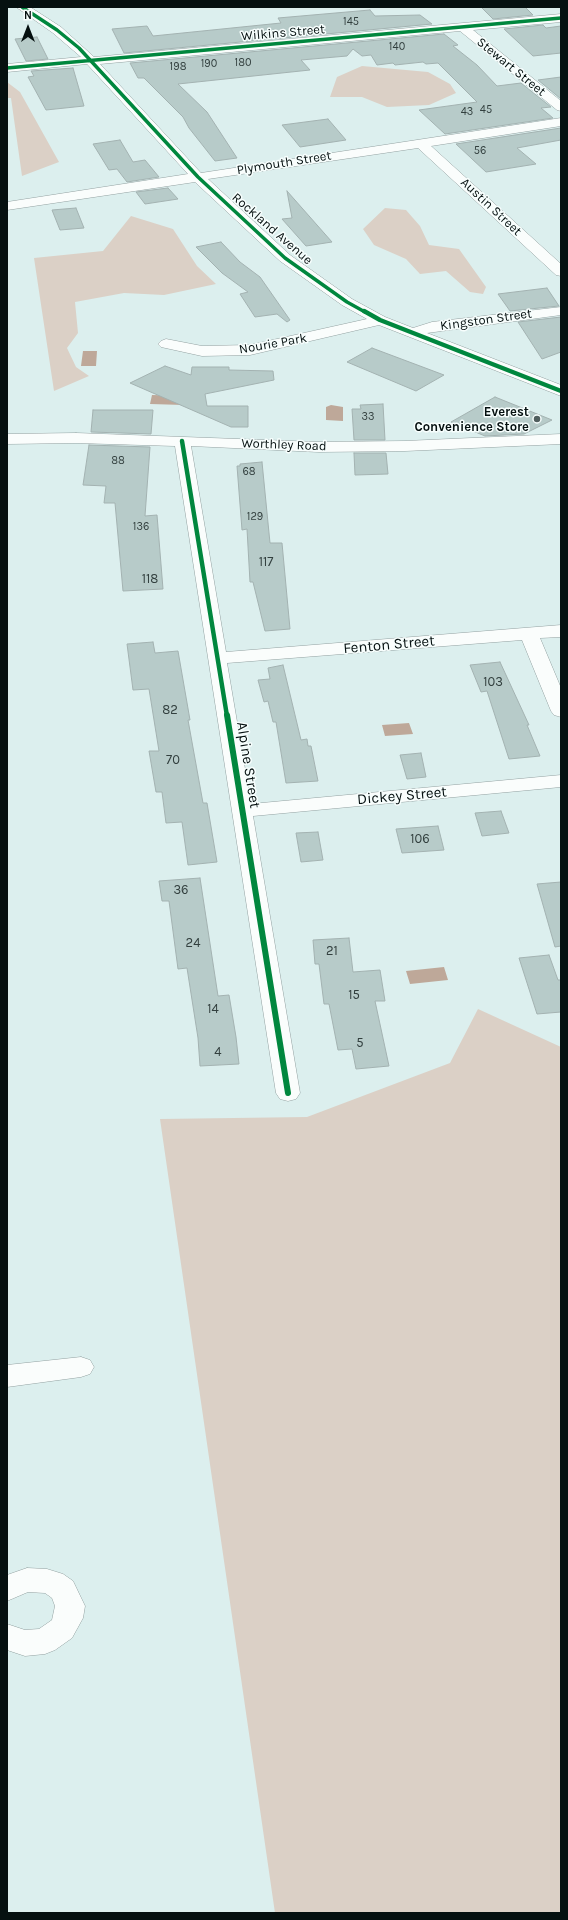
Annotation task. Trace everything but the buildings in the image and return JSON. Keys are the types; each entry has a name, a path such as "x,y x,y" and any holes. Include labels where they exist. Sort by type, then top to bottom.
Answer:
{"street":[{"name":"Rockland Avenue","path":"22,7 57,30 92,61 198,177 285,258 347,302 380,320 561,391"},
{"name":"Wilkins Street","path":"7,68 561,18"},
{"name":"Stewart Street","path":"462,27 561,107"},
{"name":"Plymouth Street","path":"7,206 561,122"},
{"name":"Austin Street","path":"421,143 561,272"},
{"name":"Kingston Street","path":"411,333 447,325 561,311"},
{"name":"Nourie Park","path":"166,344 202,351 250,350 380,320"},
{"name":"Worthley Road","path":"7,439 76,438 319,447 405,446 561,439"},
{"name":"Alpine Street","path":"182,441 288,1093"},
{"name":"Fenton Street","path":"218,658 561,631"},
{"path":"529,634 561,711"},
{"name":"Dickey Street","path":"243,811 561,781"},
{"path":"7,1376 81,1367"},
{"path":"7,1590 14,1584 27,1580 53,1582 63,1590 70,1606 68,1618 62,1629 46,1641 25,1643 7,1637"}],"shaded area":[{"path":"362,66 428,72 450,84 456,93 429,105 387,107 362,97 330,97 337,77"},
{"path":"7,82 20,92 59,162 22,176 11,98 7,98"},
{"path":"385,208 406,210 420,226 429,245 459,249 486,287 483,294 470,292 446,271 420,274 406,259 374,245 363,229"},
{"path":"131,216 173,229 197,266 216,284 164,295 124,293 75,302 78,333 67,348 76,367 89,376 54,391 34,258 103,251"},
{"path":"83,351 97,351 96,366 81,366"},
{"path":"152,395 186,396 184,405 150,404"},
{"path":"331,405 343,407 343,421 326,420 326,407"},
{"path":"409,723 413,734 385,736 382,725"},
{"path":"444,967 448,980 410,984 406,971"},
{"path":"478,1009 561,1047 561,1913 275,1913 160,1119 307,1117 450,1063"}],"cycle path":[{"path":"22,7 57,30 79,48 198,177 285,258 347,302 380,320 561,391"},
{"path":"7,68 75,61 110,60 561,18"},
{"path":"182,441 288,1093"}],"place":[{"name":"Everest Convenience Store","path":"537,419"}]}
